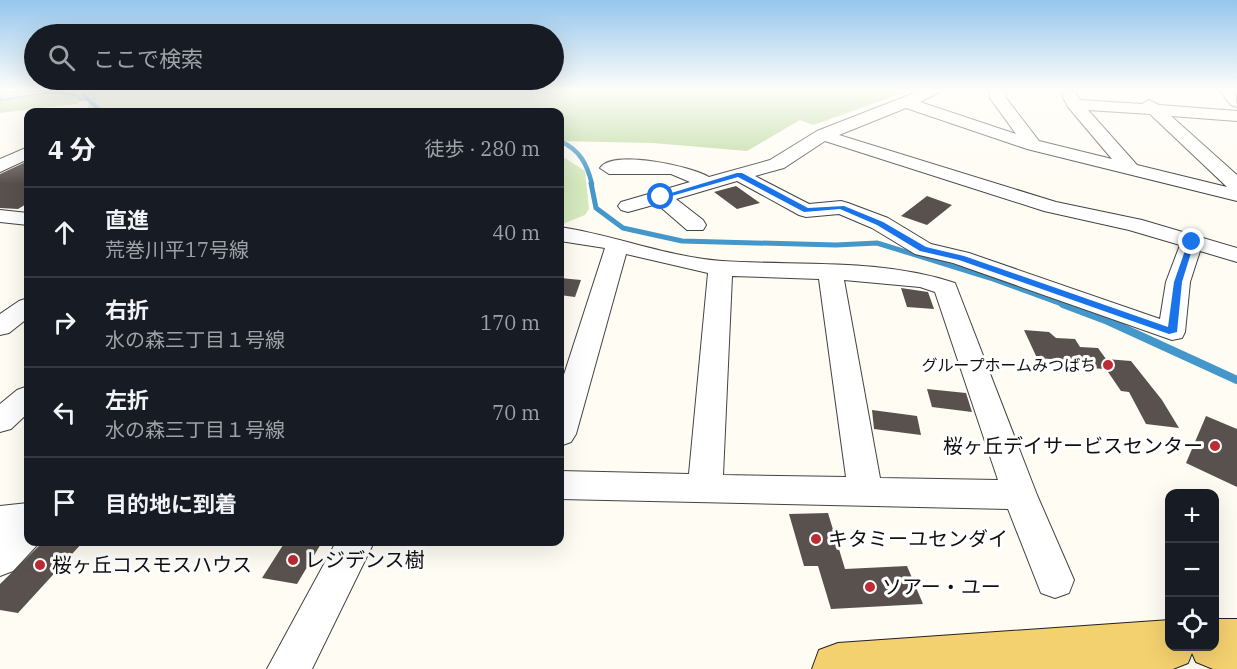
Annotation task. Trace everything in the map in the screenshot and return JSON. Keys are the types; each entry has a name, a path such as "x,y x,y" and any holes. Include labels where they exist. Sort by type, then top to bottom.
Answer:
{"main road":[{"path":"1219,644 1237,644"},
{"path":"837,669 1165,645"}],"street":[{"path":"628,207 777,164 823,135 859,121"},
{"path":"962,121 1033,145 1237,195"},
{"path":"1015,121 1033,145"},
{"path":"1091,121 1130,168"},
{"path":"1165,121 1237,185"},
{"path":"823,135 1051,207 1237,255"},
{"path":"0,166 24,154"},
{"path":"609,168 672,166 690,172 707,184"},
{"path":"739,175 806,211 841,207 880,223 923,249 961,258 1172,332 1178,282 1192,242"},
{"path":"661,197 695,225"},
{"path":"564,234 598,238 675,261 720,268 830,272 923,280 946,288 1020,495 1055,580"},
{"path":"564,421 617,245"},
{"path":"705,486 720,268"},
{"path":"830,272 865,490"},
{"path":"1,325 24,309"},
{"path":"0,421 24,400"},
{"path":"564,485 705,486 1020,495"},
{"path":"0,521 24,518"},
{"path":"0,559 24,534"},
{"path":"289,669 353,546"}],"green space":[{"path":"564,121 798,121 747,151 653,143 564,141"},
{"path":"803,121 824,121 813,125"},
{"path":"564,158 585,171 589,209 585,215 564,223"}],"building":[{"path":"24,163 24,205 18,209 0,208 0,174"},
{"path":"736,186 760,203 737,209 714,192"},
{"path":"927,196 952,205 927,225 901,216"},
{"path":"564,278 581,280 575,297 564,296"},
{"path":"901,288 928,292 934,309 907,307"},
{"name":"グループホームみつばち","path":"1024,330 1049,332 1056,338 1075,339 1080,347 1098,348 1106,359 1131,361 1162,400 1179,428 1146,424 1129,392 1121,391 1106,369 1089,368 1078,361 1037,358"},
{"path":"927,389 966,393 972,412 932,407"},
{"path":"872,410 917,416 921,435 874,429"},
{"name":"桜ヶ丘デイサービスセンター","path":"1206,416 1237,429 1237,487 1186,463"},
{"name":"ソアー・ユー","path":"828,513 845,569 907,566 923,604 831,609 818,566 804,566 789,514"},
{"name":"桜ヶ丘コスモスハウス","path":"39,546 79,546 18,613 0,610 0,584"},
{"name":"レジデンス樹","path":"282,546 320,546 297,584 262,578"}],"waterway":[{"path":"564,143 582,158 592,184"},
{"path":"591,183 596,208 623,228 682,241 836,245 877,243 990,278 1067,306"},
{"path":"1063,304 1108,321 1237,380"}],"place":[{"name":"グループホームみつばち","path":"1108,365"},
{"name":"桜ヶ丘デイサービスセンター","path":"1215,446"},
{"name":"キタミーユセンダイ","path":"816,539"},
{"name":"レジデンス樹","path":"293,560"},
{"name":"桜ヶ丘コスモスハウス","path":"40,565"},
{"name":"ソアー・ユー","path":"870,587"}],"route":[{"path":"661,197 739,175 806,211 841,207 880,223 923,249 961,258 1172,332 1178,282 1192,242"}]}
